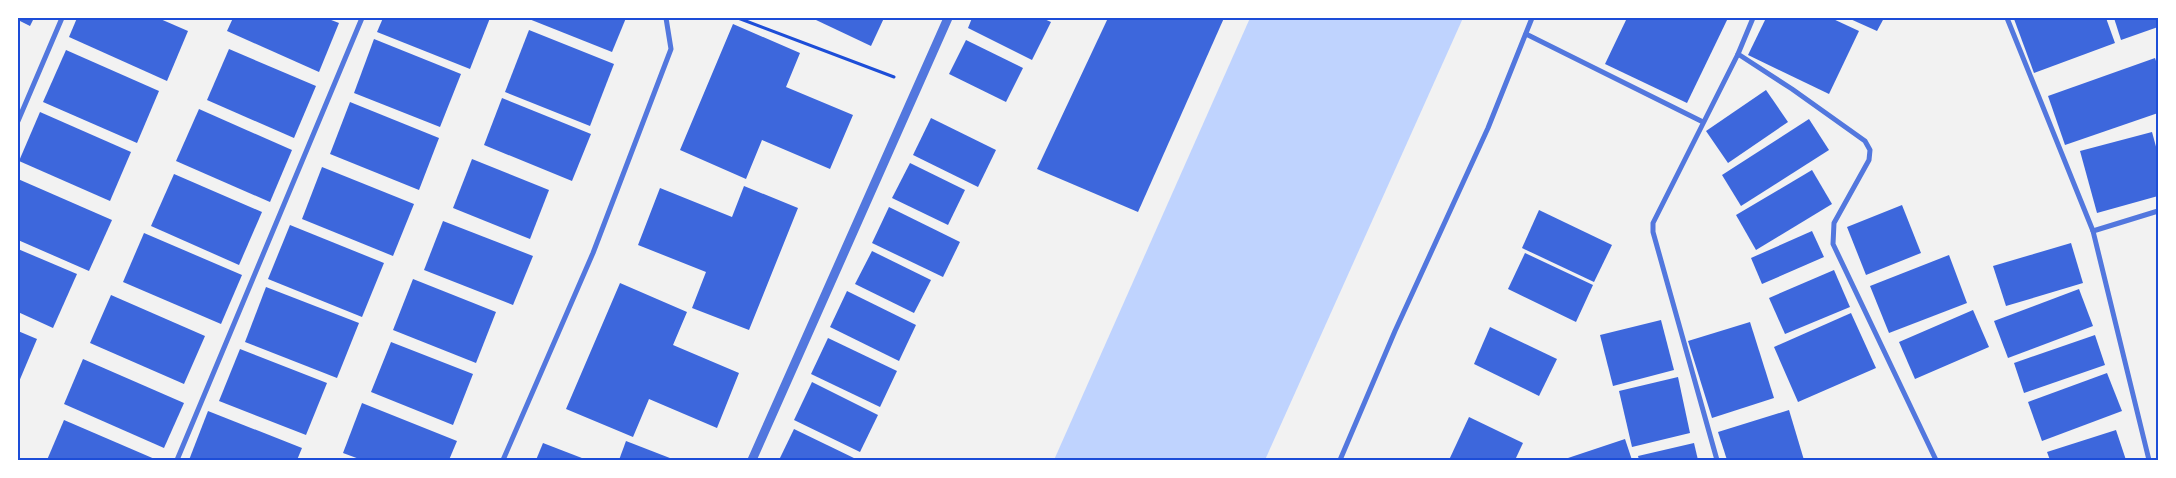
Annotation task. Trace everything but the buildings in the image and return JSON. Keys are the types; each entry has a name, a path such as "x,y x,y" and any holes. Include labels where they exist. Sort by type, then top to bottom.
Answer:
{"street":[{"path":"18,121 62,18"},
{"path":"177,460 362,18"},
{"path":"503,460 593,252 671,49 666,18"},
{"path":"752,460 948,18"},
{"path":"1340,460 1395,332 1488,128 1532,18"},
{"path":"1717,460 1653,232 1654,217 1738,54 1753,18"},
{"path":"2007,18 2093,231 2149,460"},
{"path":"1526,34 1703,122"},
{"path":"1738,54 1857,135 1865,141 1870,150 1869,160 1834,223 1832,244 1936,460"},
{"path":"2093,231 2158,211"}],"path":[{"path":"738,18 918,86"}],"water":[{"path":"1250,18 1463,18 1265,460 1054,460"}]}
